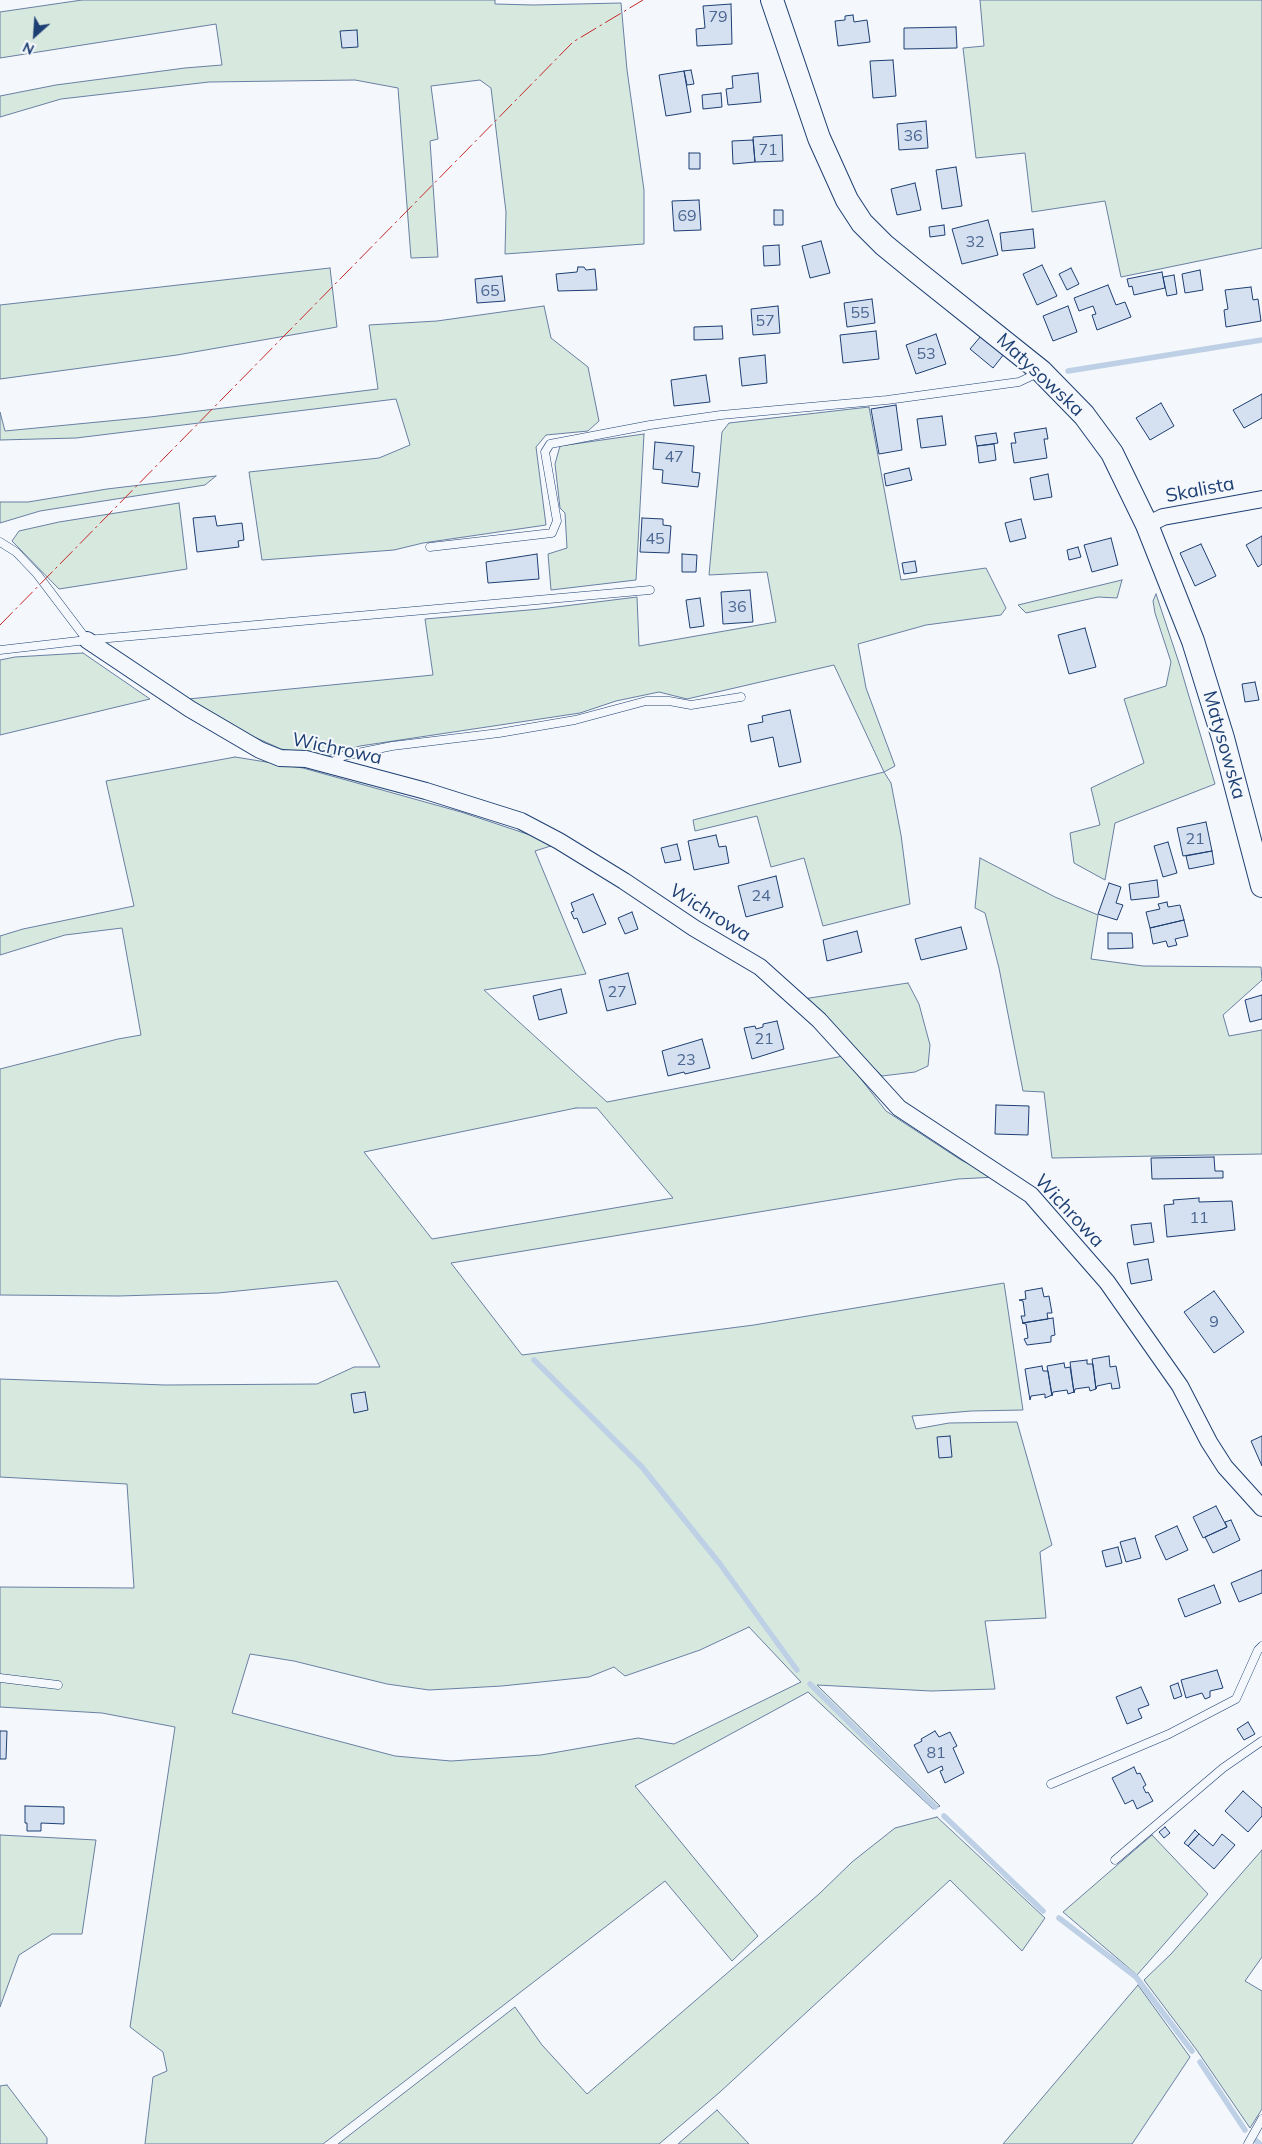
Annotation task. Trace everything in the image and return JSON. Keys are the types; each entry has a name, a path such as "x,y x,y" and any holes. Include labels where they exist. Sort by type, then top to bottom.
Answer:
{"street":[{"name":"Matysowska","path":"772,0 819,138 847,200 862,223 910,267 1041,372 1084,415 1112,454 1147,525 1193,641 1262,886"},
{"name":"Skalista","path":"1147,525 1163,517 1262,499"},
{"name":"Wichrowa","path":"87,640 190,709 260,750 280,758 306,759 426,792 521,821 559,841 624,881 694,928 760,966 819,1020 899,1108 1031,1195 1107,1282 1180,1386 1209,1442 1225,1467 1262,1508"}],"lane":[{"path":"430,547 552,534 557,521 545,452 550,444 650,425 721,415 887,400 1019,382 1041,372"},
{"name":"Wichrowa","path":"0,542 16,552 38,574 87,640"},
{"path":"0,650 87,640 650,590"},
{"path":"328,765 343,756 392,746 499,733 575,720 646,701 669,701 691,705 740,697"},
{"path":"1051,1784 1169,1734 1236,1699 1258,1650 1262,1646"},
{"path":"0,1678 58,1685"},
{"path":"1116,1860 1223,1768 1262,1741"},
{"path":"1248,2144 1262,2119"}],"shaded area":[{"path":"82,0 495,0 495,4 533,5 621,3 627,70 644,190 644,244 505,254 506,212 491,88 480,80 431,86 438,139 430,141 438,257 411,258 398,88 355,80 209,82 61,99 0,117 0,96 56,85 222,65 216,24 0,58 0,12"},
{"path":"980,0 1262,0 1262,248 1121,277 1105,201 1032,212 1025,153 976,158 963,48 984,46"},
{"path":"330,268 337,327 177,355 0,379 0,305"},
{"path":"544,306 551,338 588,367 599,421 588,431 546,435 536,447 546,525 423,543 394,550 262,560 249,472 379,458 410,445 396,399 76,438 0,440 0,412 5,431 150,417 378,389 369,325 437,321"},
{"path":"869,407 901,580 986,568 1006,608 1001,615 926,625 858,644 866,688 895,766 884,772 834,665 687,699 659,692 616,701 580,713 360,746 324,757 281,749 252,736 188,699 433,675 425,619 540,609 637,597 639,646 776,622 767,572 709,575 722,432 729,423"},
{"path":"644,434 636,580 551,590 548,554 567,548 565,513 560,508 555,464 560,446"},
{"path":"216,476 205,485 40,511 0,523 0,502 28,502 107,489"},
{"path":"179,503 187,569 59,589 12,541 19,531 59,522"},
{"path":"1122,580 1117,598 1098,597 1026,613 1018,605"},
{"path":"1156,594 1180,666 1215,784 1115,823 1105,880 1074,863 1070,833 1100,825 1091,788 1144,763 1124,699 1166,686 1171,662 1155,613 1153,601"},
{"path":"83,653 150,699 0,735 0,660 15,657"},
{"path":"235,757 303,768 461,812 557,844 535,851 586,974 484,990 607,1102 843,1056 886,1111 961,1160 996,1177 958,1179 451,1263 522,1355 754,1325 1004,1283 1023,1410 971,1411 912,1416 916,1429 949,1423 1017,1422 1052,1545 1040,1552 1046,1618 985,1621 995,1689 931,1691 817,1685 940,1806 933,1809 808,1692 635,1786 758,1936 732,1961 665,1881 323,2144 145,2144 153,2077 167,2071 163,2052 130,2027 175,1727 102,1713 0,1707 0,1587 134,1588 127,1484 0,1477 0,1379 165,1385 317,1384 354,1367 380,1367 337,1281 218,1293 119,1296 0,1295 0,1069 118,1039 141,1035 122,928 65,935 0,955 0,936 23,929 134,906 106,781","holes":["576,1108 597,1108 673,1198 432,1239 364,1152","749,1627 801,1682 674,1744 638,1738 541,1755 451,1761 395,1756 232,1713 250,1654 294,1661 387,1684 429,1690 502,1686 589,1677 614,1667 625,1676 700,1650"]},
{"path":"884,772 891,783 901,835 910,904 823,926 804,858 771,867 757,816 695,831 693,820"},
{"path":"980,858 1055,897 1098,915 1091,959 1143,966 1261,967 1262,980 1223,1015 1229,1036 1262,1030 1262,1154 1052,1158 1044,1092 1023,1091 999,968 985,913 975,908"},
{"path":"908,983 919,1004 930,1045 928,1066 915,1072 882,1076 803,999"},
{"path":"937,1817 1045,1918 1022,1951 950,1880 720,2092 659,2144 338,2144 515,2007 542,2045 587,2094 819,1894 852,1862 895,1828"},
{"path":"0,1835 96,1840 82,1934 52,1934 19,1955 0,2007"},
{"path":"1152,1835 1208,1894 1137,1975 1063,1912"},
{"path":"1262,1850 1262,1957 1245,1981 1262,1991 1262,2109 1250,2128 1196,2049 1144,1980 1171,1954"},
{"path":"1138,1985 1190,2057 1132,2144 1003,2144"},
{"path":"7,2085 47,2138 47,2144 0,2144 0,2086"},
{"path":"717,2110 749,2144 678,2144"}],"building":[{"path":"731,4 732,44 697,46 696,29 705,28 703,6"},
{"path":"853,15 854,22 867,20 870,42 838,46 835,21 845,20 845,16"},
{"path":"956,27 957,48 904,49 904,28"},
{"path":"357,30 358,47 342,48 340,31"},
{"path":"893,60 896,96 873,98 870,61"},
{"path":"691,70 694,84 687,85 684,71"},
{"path":"684,71 691,112 666,116 659,75"},
{"path":"758,73 761,102 728,105 726,89 733,88 732,76"},
{"path":"721,93 722,107 703,109 702,95"},
{"path":"926,121 928,148 899,150 897,124"},
{"path":"782,135 783,161 755,162 753,137"},
{"path":"753,140 755,162 733,164 732,141"},
{"path":"689,153 700,153 700,169 689,169"},
{"path":"956,167 962,206 942,209 936,170"},
{"path":"915,183 921,210 897,215 891,189"},
{"path":"699,200 701,230 674,231 672,201"},
{"path":"774,210 783,210 783,225 774,225"},
{"path":"988,220 998,255 962,264 952,229"},
{"path":"944,225 945,235 930,237 929,227"},
{"path":"1033,229 1035,248 1002,251 1000,233"},
{"path":"821,241 830,273 810,278 802,246"},
{"path":"779,245 780,265 764,266 763,246"},
{"path":"1042,265 1057,296 1037,305 1023,274"},
{"path":"578,267 584,267 586,270 595,269 597,290 558,291 556,274 577,272"},
{"path":"1071,268 1079,284 1067,290 1059,274"},
{"path":"1200,270 1203,290 1185,293 1182,274"},
{"path":"1162,272 1165,288 1134,295 1132,286 1129,287 1127,279"},
{"path":"1174,275 1177,294 1167,296 1163,277"},
{"path":"502,276 505,301 477,303 475,279"},
{"path":"1108,285 1116,305 1125,302 1131,317 1097,330 1092,315 1096,314 1093,306 1079,311 1074,298"},
{"path":"1251,287 1253,300 1258,299 1261,321 1226,327 1224,310 1228,309 1225,290"},
{"path":"872,299 875,323 847,327 844,303"},
{"path":"778,306 780,333 753,335 751,309"},
{"path":"1068,306 1077,332 1053,341 1043,316"},
{"path":"722,326 723,339 694,340 694,327"},
{"path":"876,331 879,359 843,363 840,335"},
{"path":"936,334 946,364 916,374 906,345"},
{"path":"981,336 1004,354 993,368 970,349"},
{"path":"765,355 767,383 742,386 739,358"},
{"path":"706,375 710,402 674,406 671,380"},
{"path":"1262,394 1262,418 1244,428 1233,410"},
{"path":"1161,403 1174,426 1150,440 1136,418"},
{"path":"896,405 902,450 879,454 871,409"},
{"path":"942,416 946,445 921,448 917,419"},
{"path":"1046,428 1048,439 1044,439 1047,458 1014,463 1011,443 1016,443 1014,433"},
{"path":"996,433 998,443 977,446 975,436"},
{"path":"655,442 694,446 692,472 700,473 698,487 662,483 663,470 653,469"},
{"path":"994,444 996,460 979,463 977,446"},
{"path":"909,468 912,480 886,486 884,474"},
{"path":"1048,474 1052,497 1034,500 1030,478"},
{"path":"215,516 217,526 242,523 244,540 238,541 239,547 197,552 193,518"},
{"path":"642,518 663,519 663,525 671,526 669,553 640,552"},
{"path":"1021,519 1026,538 1010,542 1005,523"},
{"path":"1262,536 1262,564 1258,567 1246,545"},
{"path":"1111,538 1118,565 1092,572 1084,545"},
{"path":"1201,544 1216,576 1195,586 1180,553"},
{"path":"1078,547 1081,557 1069,560 1067,550"},
{"path":"537,554 539,579 488,583 486,562"},
{"path":"682,554 697,555 696,572 682,572"},
{"path":"915,561 917,572 904,574 902,563"},
{"path":"750,590 753,622 723,624 721,592"},
{"path":"700,598 704,626 690,628 686,600"},
{"path":"1085,628 1096,667 1069,674 1058,635"},
{"path":"1255,682 1259,700 1245,702 1242,684"},
{"path":"790,710 801,762 779,767 773,737 751,742 748,725 763,722 762,716"},
{"path":"1206,822 1212,851 1183,856 1177,828"},
{"path":"716,835 719,847 726,846 729,863 694,870 688,841"},
{"path":"1168,842 1177,873 1163,877 1154,846"},
{"path":"677,844 681,860 665,863 661,848"},
{"path":"1212,851 1214,864 1189,869 1186,856"},
{"path":"776,876 783,907 746,917 738,886"},
{"path":"1157,880 1159,897 1131,900 1129,884"},
{"path":"1109,883 1121,887 1116,903 1123,905 1117,920 1098,914"},
{"path":"593,894 606,924 583,933 577,918 574,919 571,912 574,911 571,903"},
{"path":"1167,902 1168,907 1180,905 1184,920 1150,928 1146,912 1160,909 1158,904"},
{"path":"632,912 638,929 625,934 618,918"},
{"path":"1184,920 1188,936 1175,939 1177,945 1168,947 1166,941 1153,944 1150,928"},
{"path":"961,927 967,949 921,960 915,939"},
{"path":"857,931 862,952 827,961 823,940"},
{"path":"1108,933 1132,933 1133,948 1108,949"},
{"path":"628,973 636,1004 607,1011 599,980"},
{"path":"561,989 567,1013 539,1020 533,996"},
{"path":"1262,995 1262,1019 1250,1022 1245,1000"},
{"path":"777,1021 784,1049 752,1059 744,1028 755,1026 756,1029 763,1027 763,1024"},
{"path":"702,1039 710,1068 668,1076 662,1051"},
{"path":"996,1105 1029,1106 1028,1135 995,1134"},
{"path":"1214,1157 1215,1171 1223,1171 1223,1178 1152,1179 1151,1158"},
{"path":"1199,1198 1199,1202 1232,1201 1235,1230 1167,1237 1164,1205 1174,1204 1173,1200"},
{"path":"1151,1223 1154,1242 1134,1245 1131,1225"},
{"path":"1148,1259 1152,1280 1131,1284 1127,1263"},
{"path":"1042,1288 1044,1297 1049,1296 1052,1313 1047,1313 1048,1319 1023,1323 1021,1316 1025,1316 1023,1301 1019,1300 1026,1299 1025,1291"},
{"path":"1214,1291 1244,1332 1214,1353 1184,1312"},
{"path":"1053,1318 1055,1335 1051,1336 1051,1342 1027,1345 1024,1339 1028,1338 1026,1324 1022,1323"},
{"path":"1109,1356 1110,1367 1116,1366 1120,1388 1112,1389 1111,1383 1097,1386 1096,1389 1092,1359"},
{"path":"1087,1360 1087,1364 1093,1364 1096,1389 1090,1391 1089,1387 1075,1389 1074,1393 1070,1362"},
{"path":"1064,1363 1065,1368 1070,1367 1074,1392 1068,1394 1067,1390 1053,1392 1052,1396 1047,1366"},
{"path":"1042,1366 1043,1371 1048,1371 1052,1395 1045,1398 1045,1394 1031,1396 1030,1400 1025,1369"},
{"path":"365,1392 368,1410 354,1413 351,1394"},
{"path":"950,1436 952,1457 939,1458 937,1437"},
{"path":"1262,1436 1262,1466 1251,1441"},
{"path":"1216,1506 1227,1527 1203,1538 1193,1517"},
{"path":"1231,1520 1240,1540 1213,1553 1205,1537 1227,1527 1225,1522"},
{"path":"1177,1526 1188,1550 1166,1560 1155,1536"},
{"path":"1135,1538 1141,1558 1126,1562 1120,1542"},
{"path":"1118,1547 1122,1563 1106,1567 1102,1551"},
{"path":"1262,1570 1262,1593 1239,1602 1231,1583"},
{"path":"1214,1585 1221,1603 1185,1617 1178,1599"},
{"path":"1217,1670 1223,1688 1210,1691 1210,1697 1205,1699 1202,1693 1186,1698 1181,1680"},
{"path":"1178,1683 1182,1696 1174,1699 1170,1686"},
{"path":"1141,1687 1149,1705 1138,1709 1142,1718 1127,1724 1116,1697"},
{"path":"1248,1722 1255,1734 1244,1740 1237,1729"},
{"path":"0,1731 7,1731 6,1759 0,1759"},
{"path":"935,1731 939,1737 950,1732 957,1746 953,1748 964,1773 945,1783 940,1771 943,1770 942,1766 928,1773 914,1745"},
{"path":"1134,1767 1137,1774 1140,1773 1146,1785 1143,1787 1153,1801 1137,1809 1133,1800 1125,1804 1112,1778"},
{"path":"1243,1791 1262,1808 1262,1816 1248,1832 1225,1811"},
{"path":"25,1806 64,1807 64,1824 41,1823 41,1831 27,1831"},
{"path":"1165,1827 1170,1833 1164,1838 1159,1832"},
{"path":"1195,1830 1199,1834 1188,1846 1184,1843"},
{"path":"1199,1834 1213,1846 1222,1834 1235,1845 1214,1869 1188,1846"}],"waterway":[{"path":"1068,371 1262,340"},
{"path":"534,1360 642,1467 720,1564 797,1670"},
{"path":"810,1684 935,1807"},
{"path":"944,1816 1043,1911"},
{"path":"1059,1918 1136,1977 1192,2051"},
{"path":"1200,2062 1245,2130"},
{"path":"1255,2140 1260,2144"}],"power":[{"path":"0,625 573,42 643,0"}]}
